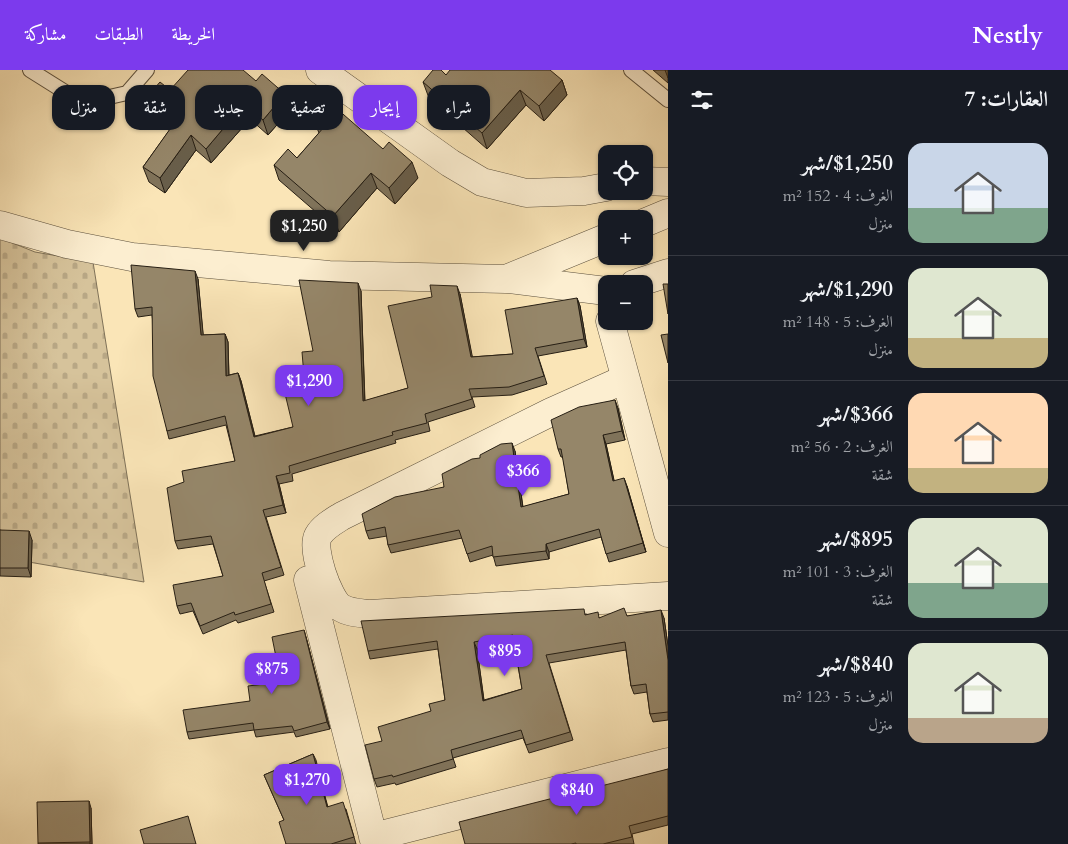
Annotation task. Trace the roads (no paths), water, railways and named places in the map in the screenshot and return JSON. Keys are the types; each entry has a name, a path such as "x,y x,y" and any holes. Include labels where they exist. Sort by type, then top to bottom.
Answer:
{"street":[{"path":"320,70 450,163 482,182 526,193 584,191 598,188"},
{"path":"653,181 668,182"},
{"path":"653,219 668,213"},
{"path":"0,225 67,244 132,257 329,275 506,279 598,296"},
{"path":"506,279 598,241"},
{"path":"653,278 668,273"},
{"path":"612,330 668,533"},
{"path":"625,379 551,412 342,516 328,525 318,536 315,550 330,595 340,607 353,612 380,613 668,596"},
{"path":"308,580 374,841 668,762"}],"lane":[{"path":"30,70 73,97 96,100 127,93 147,70"},
{"path":"631,70 668,100"}]}
